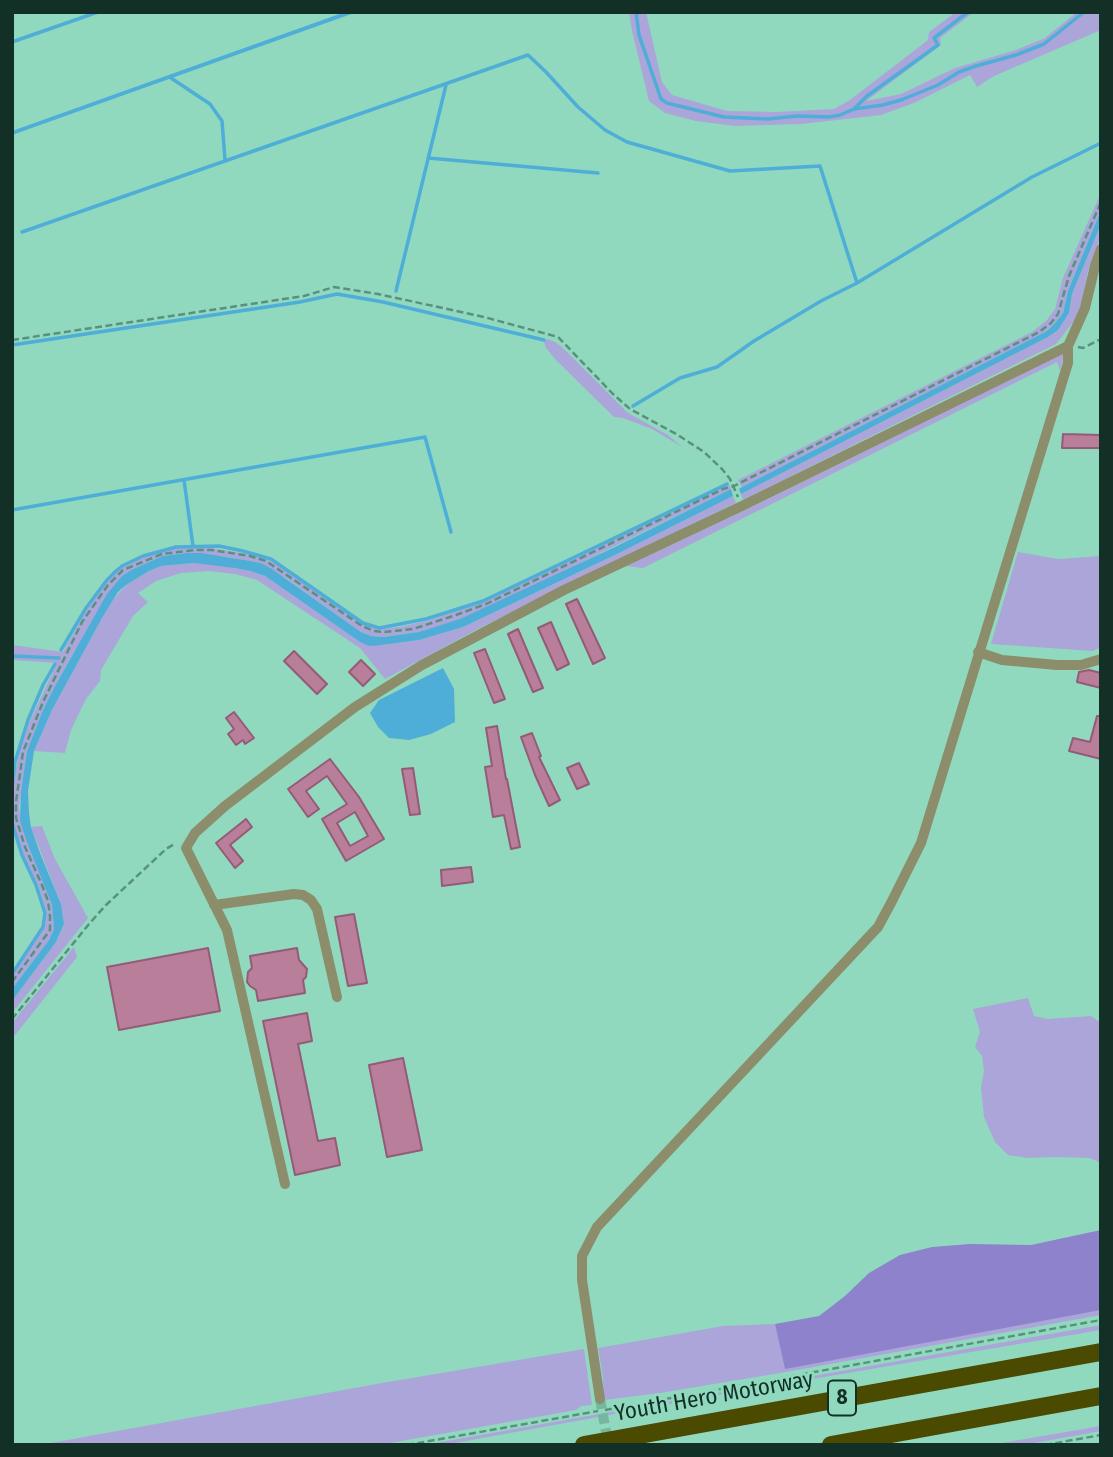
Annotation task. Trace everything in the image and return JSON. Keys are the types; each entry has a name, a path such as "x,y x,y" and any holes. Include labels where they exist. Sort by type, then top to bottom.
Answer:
{"highway":[{"name":"Youth Hero Motorway","path":"584,1445 1101,1352"},
{"name":"8","path":"831,1445 1101,1396"}],"street":[{"path":"600,1399 582,1280 582,1256 597,1227 878,926 921,844 1068,363 1068,346 1085,308 1101,249"},
{"path":"285,1184 227,930 186,848 195,833 225,806 355,707 433,659 564,590 1068,346"},
{"path":"978,652 1002,660 1057,665 1081,665 1101,659"},
{"path":"214,905 294,894 311,900 317,909 337,997"}],"path":[{"path":"12,982 50,930 48,901 16,818 23,752 43,702 82,622 123,570 163,554 180,551 212,550 250,556 280,569 362,626 384,632 426,625 486,604 734,486 1032,336 1051,323 1058,314 1069,276 1101,202"},
{"path":"12,340 304,296 334,287 484,317 558,337 631,409 678,435 722,468 734,486 742,506"},
{"path":"1068,346 1083,348 1101,339"},
{"path":"12,1019 106,905 166,849 176,843 190,841"},
{"path":"407,1445 1101,1320"},
{"path":"1045,1445 1101,1435"}],"shaded area":[{"path":"629,12 646,12 662,82 672,95 727,111 834,109 850,100 928,40 929,32 956,12 974,12 940,38 941,45 866,101 901,94 955,68 1016,50 1045,38 1077,12 1101,12 1101,30 994,76 977,87 970,75 914,103 881,115 801,124 735,126 696,121 665,113 649,101"},
{"path":"1101,193 1101,210 1068,291 1063,313 1047,331 742,487 738,480 1032,332 1047,320 1055,309 1063,278"},
{"path":"1101,224 1101,236 1088,271 1081,305 1074,321 1056,344 743,500 741,494 1058,330 1069,313 1072,294"},
{"path":"547,339 563,348 628,413 668,435 682,447 652,429 614,417 556,360 546,348 544,342"},
{"path":"1064,353 1060,371 1057,362 643,568 626,566 750,508"},
{"path":"729,484 731,489 513,596 460,620 419,632 383,637 361,632 261,563 187,553 163,556 122,576 55,686 27,751 19,808 28,845 52,905 54,929 49,940 12,989 12,976 42,931 47,913 15,831 12,811 14,778 29,723 57,663 12,660 12,645 63,652 86,611 117,571 144,557 176,548 204,547 243,553 277,564 363,624 379,629 399,627 427,621 484,602"},
{"path":"733,496 736,503 472,632 385,679 360,648 257,580 208,571 181,573 156,581 138,593 148,602 133,616 101,670 100,681 86,699 71,730 65,753 34,751 52,710 113,600 126,585 161,566 216,564 265,576 360,642 382,645 419,640 463,627"},
{"path":"1018,552 1058,559 1101,556 1101,647 1093,651 991,644"},
{"path":"42,826 55,859 88,918 12,1013 12,1001 56,942 64,925 61,904 31,827"},
{"path":"74,947 77,957 12,1039 12,1023"},
{"path":"1028,998 1034,1016 1048,1019 1091,1016 1101,1023 1101,1163 1090,1158 1028,1158 1008,1155 995,1142 984,1117 981,1088 984,1070 982,1056 975,1047 980,1032 973,1009"},
{"path":"1101,1230 1101,1310 785,1369 775,1324 819,1316 869,1273 900,1255 932,1247 970,1244 1031,1245"},
{"path":"1101,1310 1101,1315 786,1372 604,1400 598,1348 723,1326 775,1324 785,1368"},
{"path":"1101,1325 1101,1330 444,1445 424,1445"},
{"path":"584,1349 592,1405 379,1445 40,1445 382,1383"},
{"path":"1101,1426 1101,1431 1023,1445 990,1445"}],"water":[{"path":"345,12 357,12 12,135 12,131"},
{"path":"1101,210 1101,224 1072,294 1069,313 1058,330 741,494 739,489 742,487 1047,331 1063,313 1068,291"},
{"path":"731,489 733,496 617,554 463,627 419,640 369,646 265,576 235,568 194,563 161,566 126,585 118,592 102,618 52,710 34,751 28,791 31,827 61,904 64,924 56,942 12,1001 12,989 49,940 54,929 52,905 20,821 27,751 55,686 107,594 122,576 163,556 187,553 261,563 361,632 383,637 419,632 460,619 615,547"},
{"path":"443,668 454,689 455,722 431,734 409,740 389,738 378,727 370,713 379,700"}],"building":[{"path":"1063,434 1101,435 1101,448 1062,448"},
{"path":"577,599 605,658 593,664 566,604"},
{"path":"551,622 569,664 557,670 538,628"},
{"path":"518,629 543,688 533,692 508,634"},
{"path":"485,649 505,699 494,703 474,653"},
{"path":"294,651 327,684 317,694 284,661"},
{"path":"361,660 375,674 363,686 349,672"},
{"path":"1089,670 1101,673 1101,688 1077,682 1079,672"},
{"path":"234,712 254,738 245,744 243,740 236,745 228,734 234,729 226,718"},
{"path":"1097,716 1101,716 1101,759 1069,751 1073,738 1090,742"},
{"path":"497,726 520,847 511,849 504,815 493,817 485,767 492,766 486,728"},
{"path":"532,733 541,756 539,757 560,800 549,806 521,737"},
{"path":"330,759 359,797 384,839 346,861 322,819 347,804 327,776 306,791 319,809 308,817 288,789","holes":["355,812 368,836 350,846 337,823"]},
{"path":"579,763 589,784 577,789 567,768"},
{"path":"413,768 420,814 410,815 402,769"},
{"path":"246,819 252,827 230,845 243,861 235,868 216,843"},
{"path":"471,867 473,882 442,886 441,870"},
{"path":"354,914 367,983 348,986 335,917"},
{"path":"208,948 220,1011 119,1030 107,967"},
{"path":"297,948 299,960 307,969 303,980 305,993 258,1001 256,990 247,982 248,972 252,968 250,956"},
{"path":"307,1013 312,1041 298,1044 318,1141 335,1138 340,1165 295,1175 263,1021"},
{"path":"403,1058 422,1150 387,1157 369,1065"}],"waterway":[{"path":"12,42 98,12"},
{"path":"636,12 639,35 661,99 667,103 724,117 768,119 829,117 854,109 867,96 938,45 934,38 968,12"},
{"path":"854,109 901,100 938,85 959,72 1044,44 1084,12"},
{"path":"22,232 528,55 578,107 605,130 627,142 730,171 820,166 857,283"},
{"path":"171,78 210,104 222,121 225,160"},
{"path":"396,291 446,85"},
{"path":"633,406 680,378 717,367 754,341 857,283 1032,177 1101,143"},
{"path":"428,158 598,173"},
{"path":"12,345 300,302 337,294 383,302 544,340"},
{"path":"12,510 425,437 451,532"},
{"path":"184,480 193,546"},
{"path":"61,650 86,608 116,571 143,556 176,547 219,546 271,559 363,623 379,628 426,619 483,601 727,484"},
{"path":"12,656 59,658"},
{"path":"12,787 15,762 28,720 55,664"},
{"path":"12,823 45,913 43,927 12,974"}],"tunnel":[{"path":"600,1399 608,1443"}]}
